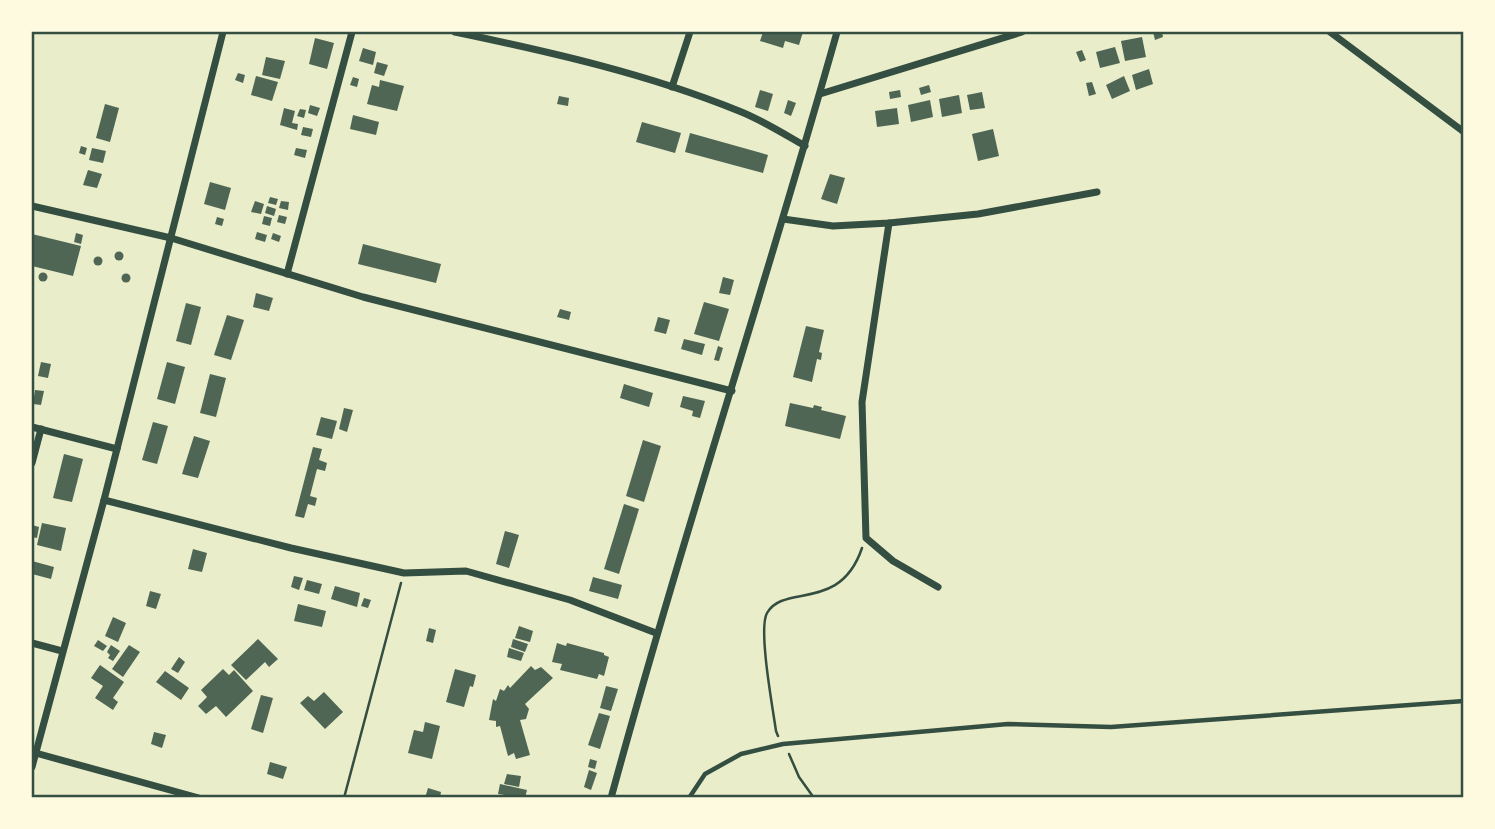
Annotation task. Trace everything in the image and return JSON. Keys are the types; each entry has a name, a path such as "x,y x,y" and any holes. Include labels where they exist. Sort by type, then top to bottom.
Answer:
{"street":[{"path":"32,767 104,500 223,32"},
{"path":"287,274 352,32"},
{"path":"455,32 571,56 672,87 741,111 805,146"},
{"path":"672,87 690,32"},
{"path":"611,797 656,633 732,391 837,32"},
{"path":"820,94 1023,32"},
{"path":"1330,32 1464,132"},
{"path":"783,219 833,226 889,223 978,214 1097,192"},
{"path":"32,206 171,238 363,297 732,391"},
{"path":"889,223 863,402 866,538 893,561 938,587"},
{"path":"32,427 117,449"},
{"path":"32,463 41,429"},
{"path":"104,500 292,548 404,573 466,571 570,600 656,633"},
{"path":"32,643 62,651"},
{"path":"34,752 200,797"}],"lane":[{"path":"689,797 705,774 741,754 783,744 1008,724 1111,727 1464,701"}],"path":[{"path":"814,797 799,776 776,731 764,635 766,614 777,603 833,588 856,567 866,538"},
{"path":"344,797 404,573"}],"building":[{"path":"763,32 803,32 799,45 785,41 783,48 760,41"},
{"path":"1153,32 1162,32 1163,37 1155,40"},
{"path":"1142,37 1146,57 1125,61 1121,41"},
{"path":"315,38 334,43 327,69 309,64"},
{"path":"1115,47 1120,63 1100,68 1096,52"},
{"path":"363,48 376,52 373,65 359,61"},
{"path":"1082,50 1086,60 1080,62 1076,52"},
{"path":"266,57 285,61 280,79 262,75"},
{"path":"377,62 388,65 384,76 374,73"},
{"path":"1149,69 1153,84 1136,90 1132,75"},
{"path":"238,73 245,75 243,83 235,80"},
{"path":"256,76 278,82 272,101 251,95"},
{"path":"1124,76 1130,91 1112,99 1106,85"},
{"path":"353,77 359,79 357,87 350,85"},
{"path":"380,80 404,86 397,111 367,104 372,85 379,87"},
{"path":"1092,82 1096,94 1089,96 1086,83"},
{"path":"929,85 931,92 921,95 919,88"},
{"path":"760,90 773,94 768,111 755,107"},
{"path":"900,90 901,97 890,99 889,92"},
{"path":"982,92 985,108 970,110 967,95"},
{"path":"959,95 962,113 942,117 939,99"},
{"path":"559,96 569,98 568,106 557,104"},
{"path":"788,100 796,103 791,116 784,113"},
{"path":"930,100 933,117 911,122 908,105"},
{"path":"105,104 119,108 110,142 96,138"},
{"path":"310,105 320,108 317,116 308,113"},
{"path":"284,108 295,111 292,123 298,124 297,130 280,125"},
{"path":"897,108 899,124 877,127 875,111"},
{"path":"300,109 306,110 304,118 297,116"},
{"path":"353,115 379,122 376,135 350,129"},
{"path":"642,122 681,133 675,153 636,142"},
{"path":"303,127 313,129 311,137 301,135"},
{"path":"993,129 999,156 978,161 972,134"},
{"path":"690,133 768,155 763,173 685,152"},
{"path":"81,146 87,148 85,155 79,153"},
{"path":"92,148 106,151 103,163 89,160"},
{"path":"296,148 307,150 305,158 294,155"},
{"path":"88,170 102,174 97,188 83,185"},
{"path":"830,174 845,178 837,204 821,199"},
{"path":"210,182 231,188 225,210 204,204"},
{"path":"270,197 278,199 276,205 268,203"},
{"path":"255,201 264,204 261,214 251,212"},
{"path":"281,201 289,202 288,210 279,208"},
{"path":"267,206 276,209 274,216 265,213"},
{"path":"279,215 287,217 285,224 277,222"},
{"path":"264,216 272,218 270,226 262,224"},
{"path":"217,217 224,219 222,226 215,224"},
{"path":"257,232 267,235 265,242 255,239"},
{"path":"76,233 83,235 81,244 74,242"},
{"path":"273,233 281,236 279,242 271,239"},
{"path":"32,234 81,246 73,276 32,266"},
{"path":"363,244 441,264 436,283 358,264"},
{"path":"119,251 124,256 119,261 114,256"},
{"path":"98,256 103,261 98,266 93,261"},
{"path":"43,272 48,277 43,282 38,277"},
{"path":"126,273 131,278 126,283 121,278"},
{"path":"723,277 734,280 730,295 719,293"},
{"path":"256,293 273,298 269,311 253,307"},
{"path":"704,302 729,309 719,341 694,334"},
{"path":"186,303 201,307 191,345 176,341"},
{"path":"560,309 571,312 569,320 557,317"},
{"path":"227,315 244,320 231,360 214,355"},
{"path":"658,317 670,320 666,334 654,331"},
{"path":"806,326 824,330 819,352 822,353 821,360 817,359 812,382 793,377"},
{"path":"684,339 705,344 702,355 681,349"},
{"path":"718,346 723,348 719,361 714,360"},
{"path":"41,362 51,364 48,378 38,376"},
{"path":"167,362 185,367 175,404 157,399"},
{"path":"210,374 226,378 216,417 200,413"},
{"path":"624,384 653,393 649,407 620,398"},
{"path":"35,390 44,391 41,405 33,404"},
{"path":"683,396 705,401 700,418 692,416 693,411 680,407"},
{"path":"790,403 813,408 814,405 822,407 821,410 846,416 840,439 785,426"},
{"path":"344,408 353,410 347,432 339,429"},
{"path":"321,417 337,421 332,439 316,435"},
{"path":"153,422 168,426 157,464 142,460"},
{"path":"194,436 210,441 198,478 182,474"},
{"path":"643,440 661,446 644,502 626,496"},
{"path":"313,447 322,449 319,460 327,463 325,471 317,469 310,496 317,498 315,506 308,504 304,518 295,516"},
{"path":"64,454 83,459 72,502 53,498"},
{"path":"624,504 639,509 619,574 604,569"},
{"path":"42,523 66,528 61,551 37,545"},
{"path":"32,525 39,527 37,538 32,537"},
{"path":"505,531 519,535 509,568 496,564"},
{"path":"193,549 207,553 202,572 188,569"},
{"path":"32,561 54,567 51,579 32,574"},
{"path":"294,576 303,578 299,590 291,587"},
{"path":"593,577 622,585 618,599 589,591"},
{"path":"307,580 322,584 319,594 304,590"},
{"path":"335,586 360,593 357,607 331,599"},
{"path":"150,591 161,594 156,609 146,606"},
{"path":"364,598 371,600 368,608 361,606"},
{"path":"298,604 326,611 322,627 294,621"},
{"path":"113,617 126,623 118,642 105,636"},
{"path":"519,626 533,631 530,642 515,638"},
{"path":"429,628 436,630 433,643 426,641"},
{"path":"258,639 278,659 269,667 265,662 246,680 231,665"},
{"path":"513,639 528,644 525,652 511,647"},
{"path":"98,640 107,646 103,651 94,646"},
{"path":"557,643 604,653 609,657 604,676 599,674 597,679 560,670 562,664 552,662"},
{"path":"111,645 120,651 113,661 108,658 110,655 107,652"},
{"path":"129,645 140,652 123,677 112,669"},
{"path":"509,648 524,653 521,661 507,657"},
{"path":"179,657 185,662 178,673 171,669"},
{"path":"100,665 124,682 113,698 118,702 113,710 95,698 103,686 91,678"},
{"path":"531,666 535,670 541,667 553,678 525,704 529,709 526,719 520,720 530,755 516,759 514,753 508,756 500,726 496,727 496,721 489,720 493,699 496,701 500,689 504,691 508,685 510,688"},
{"path":"223,669 229,675 234,670 253,691 226,717 216,706 206,714 198,706 207,697 201,690"},
{"path":"455,669 476,675 464,707 446,702"},
{"path":"165,671 189,688 181,700 156,682"},
{"path":"606,686 618,689 611,711 600,708"},
{"path":"324,692 343,712 325,729 300,703 308,696 314,701"},
{"path":"261,695 273,698 263,733 251,729"},
{"path":"599,713 610,716 600,749 588,745"},
{"path":"425,722 440,726 432,759 408,753 414,730 423,732"},
{"path":"154,732 166,735 162,748 151,744"},
{"path":"590,759 597,761 595,769 588,767"},
{"path":"270,762 287,767 283,779 267,774"},
{"path":"589,770 597,773 591,790 584,787"},
{"path":"507,774 521,776 519,787 504,784"},
{"path":"500,784 527,790 525,798 498,794"},
{"path":"428,788 441,792 440,798 425,798"}]}
